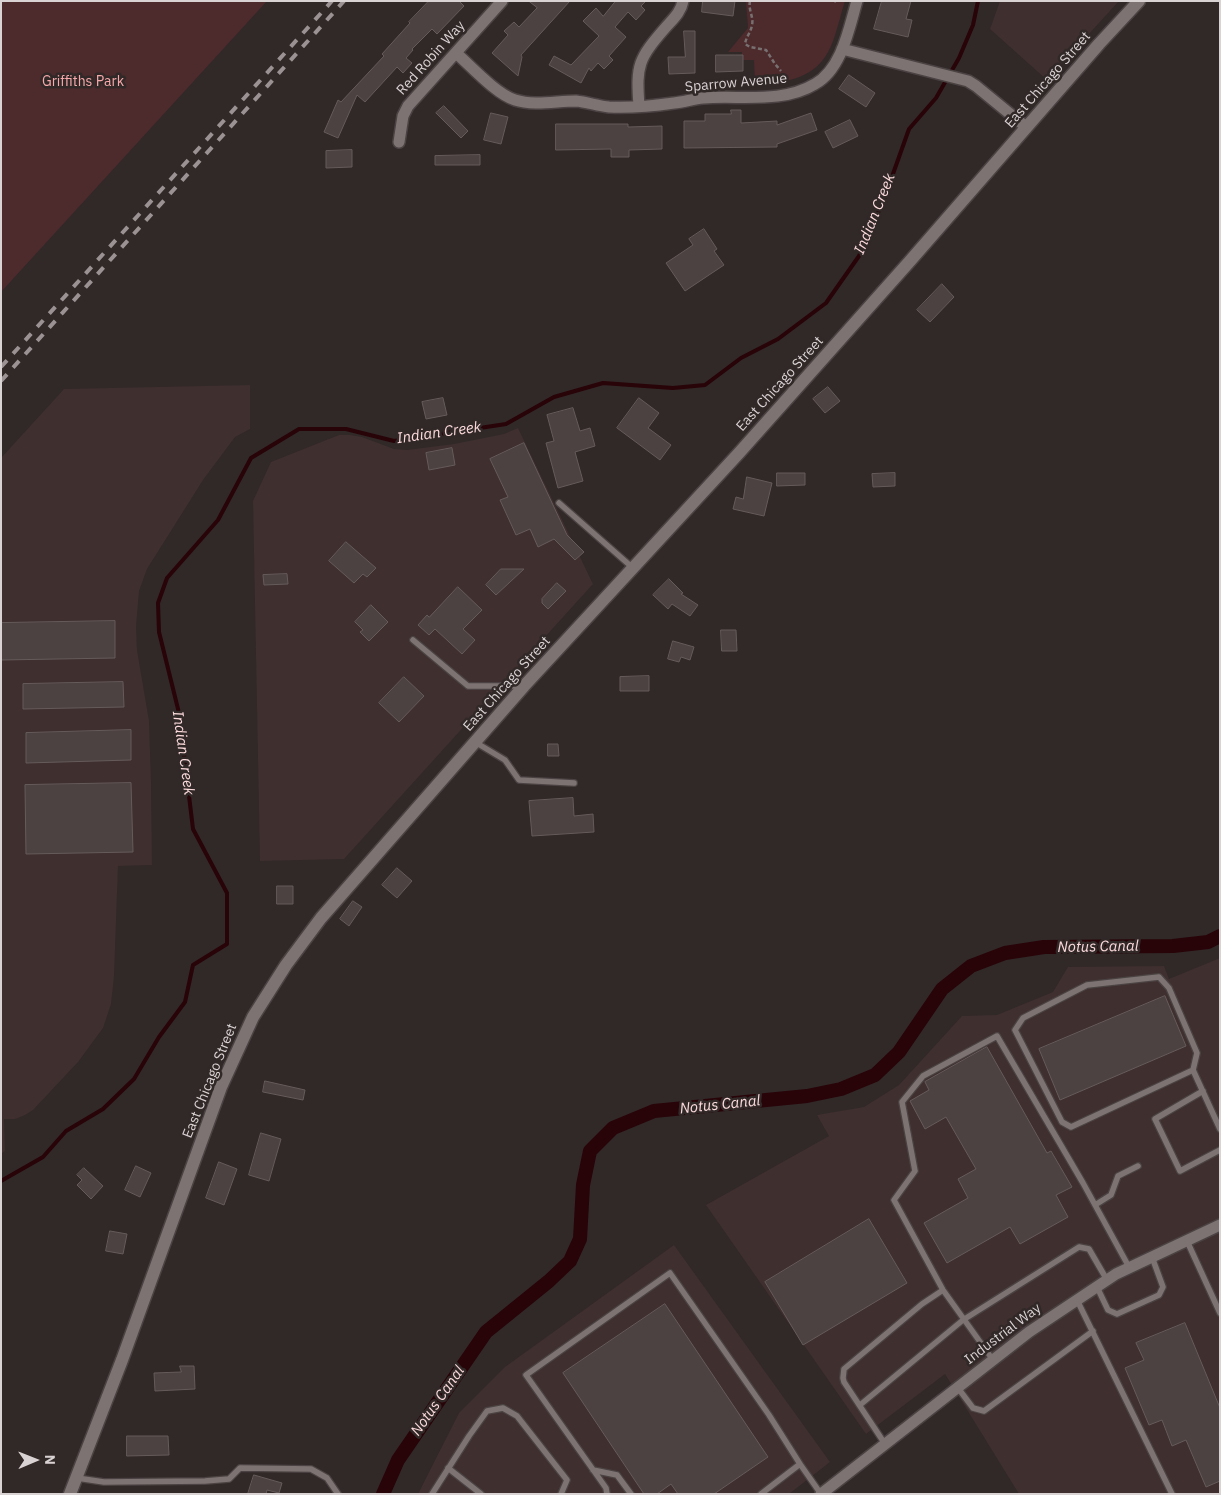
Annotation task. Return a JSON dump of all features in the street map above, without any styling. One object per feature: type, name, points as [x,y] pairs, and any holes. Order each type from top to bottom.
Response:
[{"type":"street","name":"Red Robin Way","points":[[399,142],[403,116],[408,106],[502,1]]},
{"type":"street","points":[[639,106],[638,79],[641,61],[650,45],[677,15],[683,1]]},
{"type":"street","name":"Sparrow Avenue","points":[[456,53],[501,92],[514,100],[529,103],[574,101],[610,107],[675,103],[705,98],[769,97],[798,92],[817,83],[832,68],[842,49],[857,1]]},
{"type":"street","name":"East Chicago Street","points":[[70,1494],[122,1360],[221,1087],[253,1017],[286,965],[320,918],[524,686],[739,453],[1099,44],[1140,1]]},
{"type":"street","points":[[842,49],[968,81],[1026,127]]},
{"type":"street","name":"Industrial Way","points":[[821,1494],[1029,1332],[1129,1267],[1220,1226]]},
{"type":"lane","points":[[560,503],[633,568]]},
{"type":"lane","points":[[414,640],[468,686],[524,686]]},
{"type":"lane","points":[[475,742],[505,760],[519,780],[574,783]]},
{"type":"lane","points":[[1193,1070],[1071,1127],[1062,1122],[1015,1030],[1023,1018],[1087,985],[1159,977],[1168,988],[1198,1053],[1193,1070],[1220,1128]]},
{"type":"lane","points":[[993,1360],[943,1290],[894,1200],[915,1171],[902,1102],[922,1076],[997,1036],[1129,1267]]},
{"type":"lane","points":[[1203,1092],[1155,1119],[1180,1171],[1220,1150]]},
{"type":"lane","points":[[1095,1205],[1111,1195],[1118,1176],[1138,1166]]},
{"type":"lane","points":[[1187,1241],[1220,1313]]},
{"type":"lane","points":[[860,1405],[963,1320],[1079,1247],[1089,1249],[1102,1283],[1108,1310],[1117,1314],[1160,1294],[1163,1287],[1152,1257]]},
{"type":"lane","points":[[607,1494],[606,1488],[526,1375],[670,1274],[769,1415],[821,1494]]},
{"type":"lane","points":[[885,1444],[844,1382],[844,1369],[922,1304],[943,1290]]},
{"type":"lane","points":[[1077,1300],[1172,1494]]},
{"type":"lane","points":[[958,1388],[973,1408],[984,1411],[1093,1331]]},
{"type":"lane","points":[[432,1494],[487,1411],[504,1408],[517,1416],[567,1480],[561,1494]]},
{"type":"lane","points":[[761,1494],[800,1464]]},
{"type":"lane","points":[[77,1478],[104,1482],[205,1481],[229,1479],[240,1468],[311,1469],[327,1478],[338,1494]]},
{"type":"lane","points":[[448,1468],[481,1494]]},
{"type":"lane","points":[[593,1470],[617,1475],[630,1494]]},
{"type":"path","points":[[750,1],[749,9],[752,26],[745,44],[750,47],[766,50],[781,71]]},
{"type":"shaded area","points":[[1000,1],[1119,1],[1047,80],[990,29]]},
{"type":"shaded area","points":[[250,385],[250,429],[235,437],[203,480],[147,569],[139,591],[136,627],[137,650],[149,721],[152,865],[118,866],[114,976],[111,1004],[103,1028],[78,1062],[33,1110],[15,1119],[4,1119],[5,1151],[1,1154],[1,458],[64,389]]},
{"type":"shaded area","points":[[518,428],[593,584],[344,859],[260,861],[253,501],[271,462],[339,435],[362,437],[394,449],[407,450],[454,444],[504,434]]},
{"type":"shaded area","points":[[1220,958],[1220,1494],[1019,1494],[945,1374],[866,1434],[706,1205],[829,1136],[817,1115],[864,1107],[899,1085],[962,1016],[997,1015],[1053,992],[1068,967],[1164,966],[1169,979]]},
{"type":"shaded area","points":[[674,1245],[830,1462],[789,1494],[418,1494],[459,1413],[505,1367]]},
{"type":"green space","name":"Griffiths Park","points":[[1,1],[267,1],[1,292]]},
{"type":"green space","points":[[746,1],[845,1],[831,46],[818,66],[799,77],[789,80],[755,84],[754,60],[742,60],[742,52],[728,52],[748,28]]},
{"type":"building","points":[[429,1],[459,1],[464,6],[437,34],[432,29],[412,49],[406,58],[412,63],[403,73],[397,67],[365,102],[357,95],[338,138],[324,132],[338,100],[341,102],[384,56],[382,54]]},
{"type":"building","points":[[529,1],[570,1],[521,55],[518,76],[492,53],[508,35],[504,31],[514,22],[519,27],[537,8]]},
{"type":"building","points":[[616,1],[646,1],[641,6],[645,10],[636,20],[628,12],[615,27],[626,37],[609,56],[613,60],[604,69],[598,63],[591,71],[589,68],[581,83],[549,65],[554,56],[571,65],[599,36],[583,21],[596,8],[603,16]]},
{"type":"building","points":[[703,1],[735,1],[733,16],[702,12]]},
{"type":"building","points":[[882,1],[911,1],[906,19],[912,20],[908,37],[874,29]]},
{"type":"building","points":[[684,31],[695,31],[695,73],[669,74],[668,57],[685,57]]},
{"type":"building","points":[[716,55],[743,55],[743,71],[716,72]]},
{"type":"building","points":[[849,75],[875,93],[866,107],[839,89]]},
{"type":"building","points":[[444,106],[468,131],[461,138],[436,113]]},
{"type":"building","points":[[731,110],[741,110],[741,123],[777,121],[777,125],[811,113],[817,130],[777,144],[777,147],[684,148],[684,121],[705,121],[705,114],[731,114]]},
{"type":"building","points":[[491,113],[508,117],[501,144],[484,140]]},
{"type":"building","points":[[850,120],[858,136],[833,148],[825,132]]},
{"type":"building","points":[[556,124],[628,124],[628,127],[662,126],[662,149],[629,150],[629,157],[611,157],[611,149],[556,150]]},
{"type":"building","points":[[352,150],[352,167],[326,168],[326,151]]},
{"type":"building","points":[[480,155],[480,165],[435,165],[435,156]]},
{"type":"building","points":[[704,229],[717,249],[714,251],[724,265],[685,291],[666,263],[693,245],[689,239]]},
{"type":"building","points":[[942,284],[954,297],[930,322],[917,310]]},
{"type":"building","points":[[828,387],[840,401],[825,413],[813,399]]},
{"type":"building","points":[[443,398],[447,415],[426,419],[422,402]]},
{"type":"building","points":[[639,398],[659,413],[648,428],[671,445],[660,460],[617,428]]},
{"type":"building","points":[[573,408],[580,431],[590,428],[595,446],[575,452],[583,481],[558,488],[546,443],[554,441],[547,415]]},
{"type":"building","points":[[524,443],[567,535],[584,552],[575,560],[554,539],[538,547],[530,529],[516,535],[500,500],[508,497],[490,459]]},
{"type":"building","points":[[452,448],[455,465],[429,470],[426,453]]},
{"type":"building","points":[[777,473],[805,473],[805,485],[777,486]]},
{"type":"building","points":[[895,473],[895,486],[873,487],[872,474]]},
{"type":"building","points":[[747,477],[772,483],[764,516],[733,509],[736,497],[743,499]]},
{"type":"building","points":[[346,542],[376,568],[367,577],[363,574],[354,583],[329,561]]},
{"type":"building","points":[[501,569],[524,569],[496,595],[486,585]]},
{"type":"building","points":[[287,574],[288,584],[264,585],[263,575]]},
{"type":"building","points":[[669,579],[683,593],[681,594],[698,605],[690,616],[672,604],[668,609],[653,595]]},
{"type":"building","points":[[557,583],[566,591],[548,609],[542,603],[542,599]]},
{"type":"building","points":[[458,587],[482,610],[463,629],[475,640],[462,654],[435,629],[429,635],[418,625],[427,615],[429,617]]},
{"type":"building","points":[[371,605],[388,622],[369,641],[360,632],[363,630],[355,622]]},
{"type":"building","points":[[115,621],[115,658],[1,660],[1,623]]},
{"type":"building","points":[[721,630],[736,630],[737,651],[722,651]]},
{"type":"building","points":[[673,641],[694,647],[690,660],[681,657],[679,662],[668,659]]},
{"type":"building","points":[[649,676],[649,691],[620,691],[620,677]]},
{"type":"building","points":[[404,677],[424,696],[399,722],[379,703]]},
{"type":"building","points":[[123,682],[124,707],[23,709],[23,684]]},
{"type":"building","points":[[131,730],[131,760],[26,763],[26,733]]},
{"type":"building","points":[[548,744],[558,744],[559,756],[548,756]]},
{"type":"building","points":[[131,783],[133,852],[26,854],[25,785]]},
{"type":"building","points":[[573,798],[574,816],[593,814],[594,832],[532,836],[529,801]]},
{"type":"building","points":[[397,868],[412,881],[397,898],[382,885]]},
{"type":"building","points":[[277,886],[293,886],[293,904],[277,904]]},
{"type":"building","points":[[353,901],[362,907],[349,926],[340,919]]},
{"type":"building","points":[[1165,996],[1186,1046],[1060,1100],[1039,1049]]},
{"type":"building","points":[[987,1047],[1047,1153],[1051,1151],[1072,1187],[1056,1195],[1068,1217],[1020,1244],[1010,1227],[947,1263],[924,1223],[968,1198],[958,1179],[976,1169],[946,1117],[925,1129],[910,1101],[929,1090],[925,1082]]},
{"type":"building","points":[[265,1081],[305,1090],[303,1100],[263,1092]]},
{"type":"building","points":[[261,1133],[281,1139],[269,1181],[249,1175]]},
{"type":"building","points":[[219,1162],[237,1169],[224,1205],[206,1198]]},
{"type":"building","points":[[136,1166],[151,1173],[140,1197],[125,1190]]},
{"type":"building","points":[[84,1168],[103,1186],[91,1199],[77,1185],[82,1180],[77,1175]]},
{"type":"building","points":[[869,1219],[907,1283],[803,1345],[765,1282]]},
{"type":"building","points":[[110,1231],[127,1234],[123,1254],[106,1251]]},
{"type":"building","points":[[665,1304],[768,1457],[714,1494],[678,1494],[671,1484],[657,1494],[644,1494],[563,1373]]},
{"type":"building","points":[[1185,1323],[1220,1408],[1220,1481],[1206,1487],[1186,1440],[1172,1446],[1162,1420],[1149,1425],[1125,1368],[1144,1360],[1136,1343]]},
{"type":"building","points":[[180,1366],[194,1366],[195,1389],[155,1391],[154,1373],[181,1372]]},
{"type":"building","points":[[127,1436],[168,1436],[169,1455],[127,1456]]},
{"type":"building","points":[[254,1475],[282,1483],[279,1493],[267,1490],[266,1494],[248,1494]]},
{"type":"waterway","name":"Indian Creek","points":[[1,1181],[43,1157],[66,1131],[103,1109],[134,1079],[159,1037],[185,1002],[193,965],[227,944],[227,893],[193,829],[179,713],[159,632],[158,603],[167,578],[218,520],[251,458],[299,429],[346,429],[394,441],[506,424],[554,397],[603,383],[673,388],[705,385],[741,358],[778,339],[826,303],[859,256],[884,199],[909,129],[936,98],[959,58],[973,25],[978,1]]},
{"type":"waterway","name":"Notus Canal","points":[[383,1494],[398,1460],[486,1332],[549,1281],[570,1261],[580,1239],[583,1185],[590,1151],[613,1128],[654,1111],[807,1096],[841,1089],[875,1075],[899,1052],[942,989],[971,966],[1005,953],[1044,947],[1173,946],[1208,942],[1220,936]]},
{"type":"railway","points":[[1,367],[332,1]]},
{"type":"railway","points":[[1,381],[344,1]]}]
